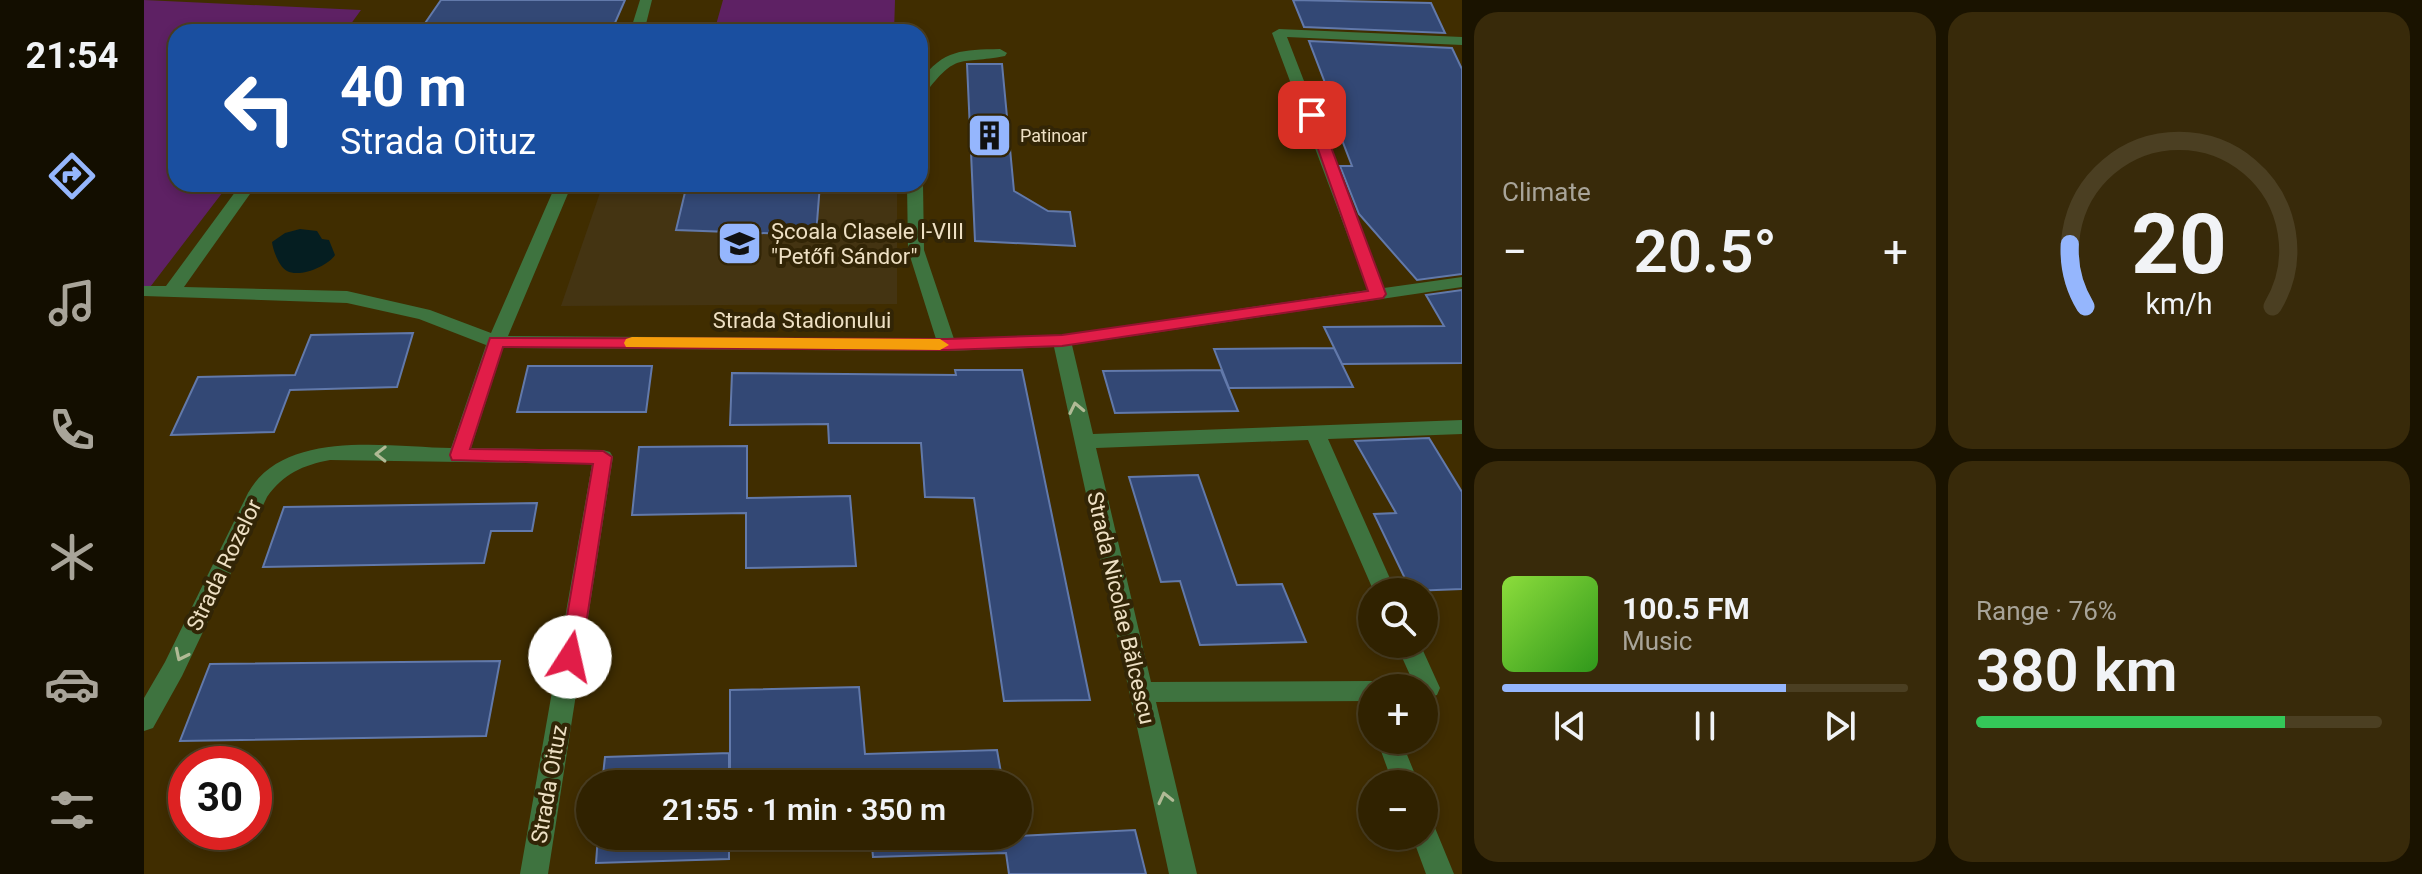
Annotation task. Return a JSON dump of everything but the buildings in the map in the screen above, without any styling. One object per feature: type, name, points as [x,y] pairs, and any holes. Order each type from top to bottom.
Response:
[{"type":"street","points":[[639,24],[646,0]]},
{"type":"street","points":[[1378,294],[1279,33],[1462,41]]},
{"type":"street","points":[[928,80],[941,62],[949,57],[1000,53]]},
{"type":"street","points":[[170,293],[243,192]]},
{"type":"street","points":[[459,455],[496,342],[561,192]]},
{"type":"street","points":[[915,192],[916,250],[947,345]]},
{"type":"street","name":"Strada Stadionului","points":[[144,291],[347,297],[424,314],[496,342],[947,345],[1062,341],[1462,282]]},
{"type":"street","name":"Strada Nicolae Bălcescu","points":[[1062,341],[1183,874]]},
{"type":"street","points":[[1083,441],[1462,427]]},
{"type":"street","points":[[1315,433],[1379,578]]},
{"type":"street","name":"Strada Rozelor","points":[[144,720],[174,669],[268,478],[293,461],[330,453],[459,455]]},
{"type":"street","name":"Strada Oituz","points":[[459,455],[603,457],[534,874]]},
{"type":"street","points":[[1141,692],[1358,693]]},
{"type":"street","points":[[1431,850],[1440,874]]},
{"type":"shaded area","points":[[144,0],[361,10],[351,24],[168,24],[168,192],[223,192],[144,295]]},
{"type":"shaded area","points":[[723,0],[895,0],[894,24],[716,24]]},
{"type":"shaded area","name":"Școala Clasele I-VIII \"Petőfi Sándor\"","points":[[600,192],[897,192],[897,304],[561,306]]},
{"type":"water","points":[[300,229],[317,231],[322,239],[329,240],[335,255],[313,270],[293,273],[281,266],[272,242],[285,233]]},
{"type":"slow traffic","points":[[632,343],[940,345]]},
{"type":"place","name":"Patinoar","points":[[989,135]]},
{"type":"place","name":"Școala Clasele I-VIII \"Petőfi Sándor\"","points":[[740,244]]},
{"type":"route","points":[[570,657],[603,457],[459,455],[496,342],[947,345],[1062,341],[1378,294],[1312,115]]}]
